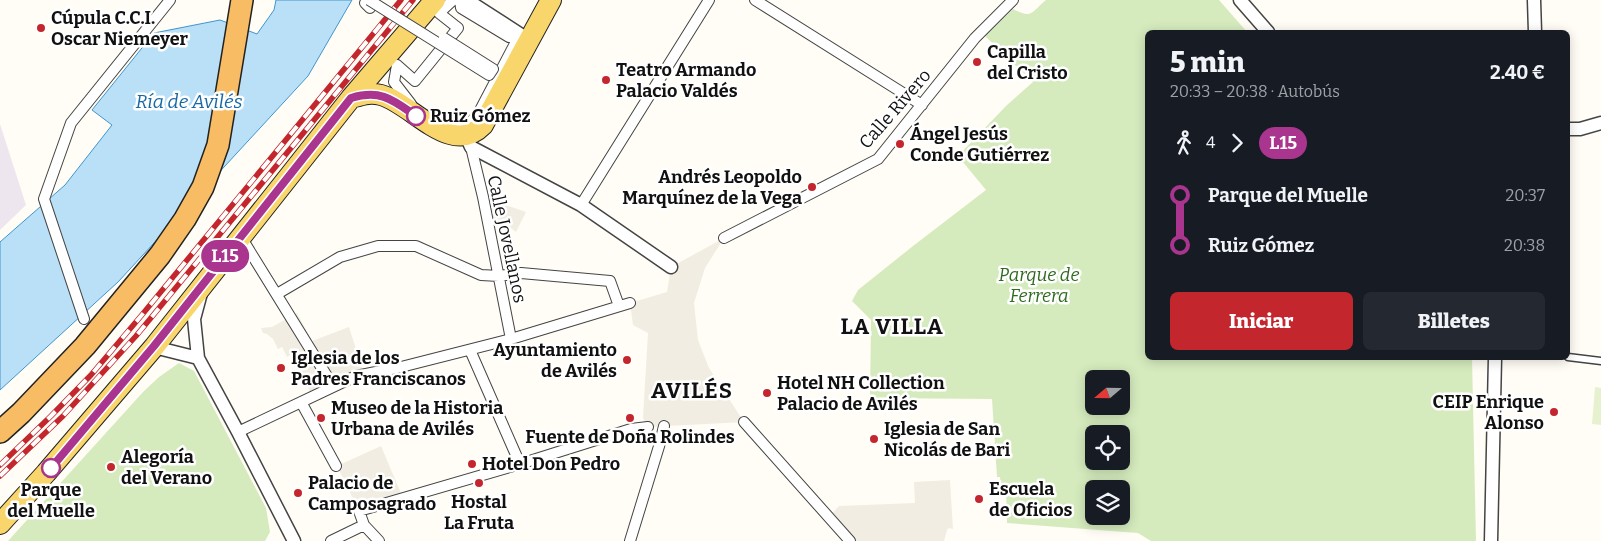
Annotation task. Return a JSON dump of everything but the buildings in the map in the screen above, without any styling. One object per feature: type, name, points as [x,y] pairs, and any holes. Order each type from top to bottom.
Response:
[{"type":"highway","points":[[0,432],[21,413],[85,346],[160,255],[186,219],[203,188],[218,145],[242,4]]},
{"type":"main road","points":[[0,524],[154,346],[351,98],[435,0]]},
{"type":"main road","points":[[351,98],[364,94],[383,96],[396,102],[416,116],[468,142],[483,125],[525,37],[551,0]]},
{"type":"main road","points":[[396,102],[391,92],[388,66],[402,40]]},
{"type":"street","points":[[84,319],[44,199],[71,123],[170,0]]},
{"type":"street","points":[[453,0],[439,13],[458,28],[415,81],[397,65],[394,82],[409,102],[449,125],[465,126],[476,116],[525,37]]},
{"type":"street","points":[[460,0],[461,8],[509,37],[525,37]]},
{"type":"street","points":[[467,0],[525,37]]},
{"type":"street","points":[[580,205],[710,0]]},
{"type":"street","points":[[755,0],[922,105]]},
{"type":"street","name":"Calle Rivero","points":[[724,238],[878,159],[975,38],[1013,0]]},
{"type":"street","points":[[1240,0],[1266,30]]},
{"type":"street","points":[[1534,0],[1535,30]]},
{"type":"street","points":[[368,4],[489,75],[494,69],[443,40]]},
{"type":"street","points":[[1572,127],[1601,123]]},
{"type":"street","points":[[468,142],[580,205],[671,267]]},
{"type":"street","name":"Calle Jovellanos","points":[[468,142],[499,276],[511,339]]},
{"type":"street","points":[[241,237],[333,386]]},
{"type":"street","points":[[277,294],[340,257],[378,246],[416,246],[481,275],[521,274],[610,281],[619,306]]},
{"type":"street","points":[[204,282],[194,319],[198,358],[294,541]]},
{"type":"street","points":[[238,432],[356,376],[401,368],[470,350],[630,304]]},
{"type":"street","points":[[154,346],[198,358]]},
{"type":"street","points":[[470,350],[520,464]]},
{"type":"street","points":[[1491,541],[1494,360]]},
{"type":"street","points":[[301,402],[336,466]]},
{"type":"street","points":[[744,422],[850,541]]},
{"type":"street","points":[[633,541],[664,426]]},
{"type":"street","points":[[379,541],[364,525],[359,511],[631,429],[648,427]]},
{"type":"street","points":[[331,541],[364,525]]},
{"type":"lane","points":[[1570,357],[1601,360]]},
{"type":"shaded area","points":[[0,124],[26,205],[0,230]]},
{"type":"shaded area","points":[[483,197],[526,212],[516,232],[507,225],[489,227]]},
{"type":"shaded area","points":[[724,238],[705,268],[694,303],[698,340],[709,368],[744,422],[648,427],[643,418],[648,333],[633,325],[630,303],[667,292],[671,267]]},
{"type":"shaded area","points":[[297,313],[312,341],[349,327],[364,374],[312,396],[292,354],[287,357],[282,347],[278,349],[273,339],[263,333],[261,328],[272,327]]},
{"type":"shaded area","points":[[381,446],[403,498],[359,511],[337,466]]},
{"type":"shaded area","points":[[950,480],[953,529],[949,528],[947,530],[944,541],[849,541],[829,517],[839,506],[915,503],[914,482]]},
{"type":"green space","name":"Parque de Ferrera","points":[[1046,0],[1219,0],[1245,30],[1145,30],[1145,360],[1472,360],[1476,541],[1151,541],[1138,533],[1007,523],[1006,489],[1001,489],[1000,477],[997,477],[992,399],[870,398],[871,320],[852,301],[858,290],[986,190],[958,156],[1006,106],[1033,82],[985,36],[1013,9],[1025,14],[1032,13]]},
{"type":"green space","name":"Parque del Muelle","points":[[179,363],[194,371],[266,508],[270,532],[265,541],[8,541],[143,392],[159,377]]},
{"type":"green space","points":[[1595,387],[1601,388],[1601,425],[1592,424]]},
{"type":"water","name":"Ría de Avilés","points":[[276,0],[352,0],[308,76],[118,282],[0,390],[0,242],[65,185],[112,125],[92,110],[154,33],[220,20],[257,34],[274,10]]},
{"type":"railway","points":[[0,465],[91,375],[401,0]]},
{"type":"railway","points":[[0,476],[63,416],[136,336],[413,0]]},
{"type":"bus line","name":"L15","points":[[51,468],[154,346],[351,98],[364,94],[383,96],[396,102],[416,116]]},
{"type":"place","name":"Cúpula C.C.I. Oscar Niemeyer","points":[[41,28]]},
{"type":"place","name":"Capilla del Cristo","points":[[977,62]]},
{"type":"place","name":"Teatro Armando Palacio Valdés","points":[[606,80]]},
{"type":"place","name":"Ruiz Gómez","points":[[416,116]]},
{"type":"place","name":"Ángel Jesús Conde Gutiérrez","points":[[900,144]]},
{"type":"place","name":"Andrés Leopoldo Marquínez de la Vega","points":[[812,187]]},
{"type":"place","name":"Ayuntamiento de Avilés","points":[[627,360]]},
{"type":"place","name":"Iglesia de los Padres Franciscanos","points":[[281,368]]},
{"type":"place","name":"Hotel NH Collection Palacio de Avilés","points":[[767,393]]},
{"type":"place","name":"CEIP Enrique Alonso","points":[[1554,412]]},
{"type":"place","name":"Museo de la Historia Urbana de Avilés","points":[[321,418]]},
{"type":"place","name":"Fuente de Doña Rolindes","points":[[630,418]]},
{"type":"place","name":"Iglesia de San Nicolás de Bari","points":[[874,439]]},
{"type":"place","name":"Hotel Don Pedro","points":[[472,464]]},
{"type":"place","name":"Alegoría del Verano","points":[[111,467]]},
{"type":"place","name":"Parque del Muelle","points":[[51,468]]},
{"type":"place","name":"Hostal La Fruta","points":[[479,483]]},
{"type":"place","name":"Palacio de Camposagrado","points":[[298,493]]},
{"type":"place","name":"Escuela de Oficios","points":[[979,499]]},
{"type":"district","name":"LA VILLA","points":[[892,326]]},
{"type":"district","name":"AVILÉS","points":[[692,390]]}]
